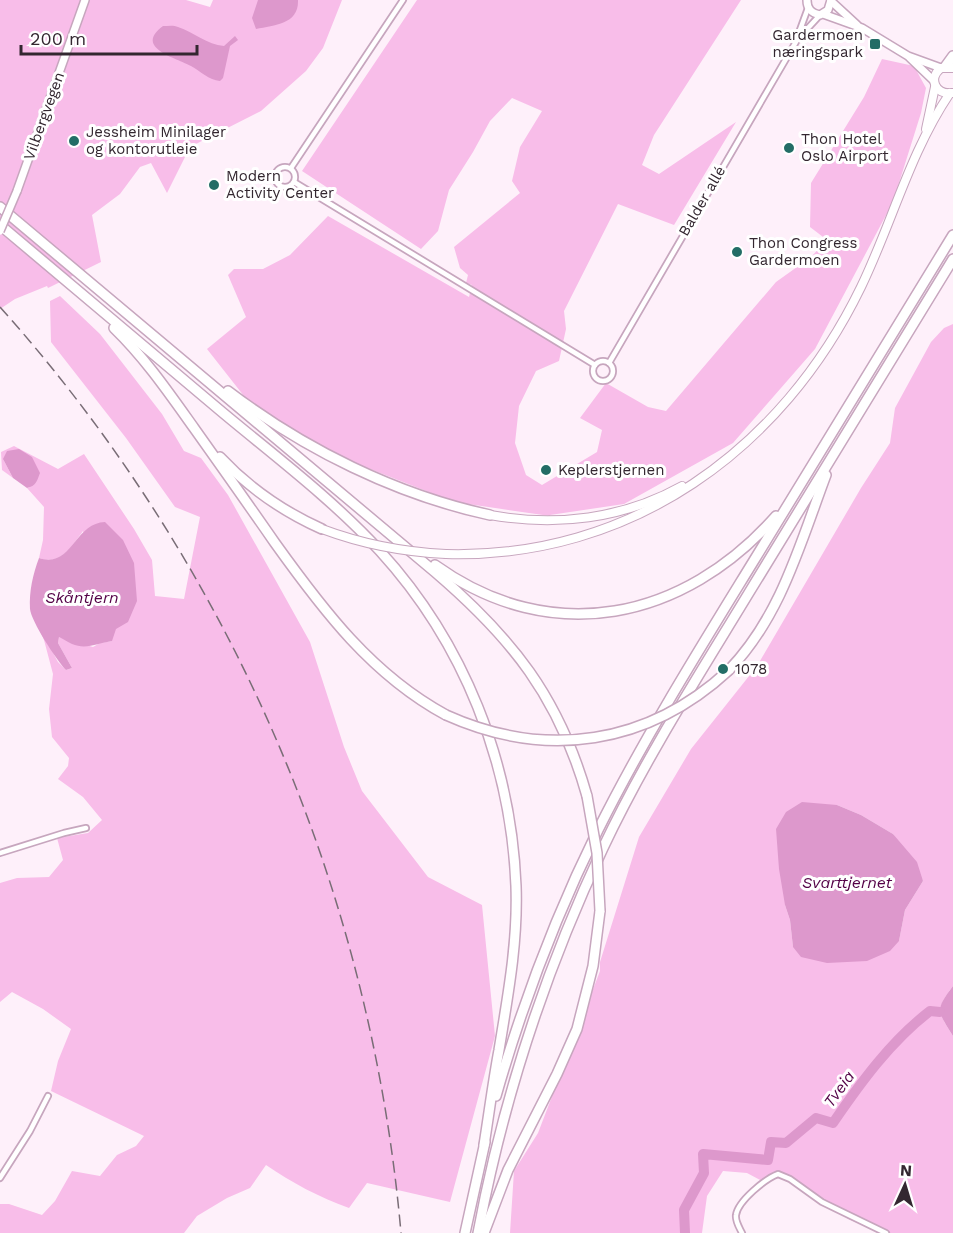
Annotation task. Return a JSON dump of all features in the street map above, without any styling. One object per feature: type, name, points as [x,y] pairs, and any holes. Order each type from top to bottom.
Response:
[{"type":"highway","points":[[923,139],[935,73],[946,67],[953,56]]},
{"type":"highway","points":[[934,84],[942,93],[952,93]]},
{"type":"highway","points":[[205,444],[244,480],[295,516],[322,529],[371,545],[412,552],[491,553],[532,548],[597,532],[639,516],[705,477],[734,453],[760,429],[813,368],[836,333],[868,271],[923,139],[952,93]]},
{"type":"highway","points":[[0,207],[486,618],[525,664],[561,726],[575,758],[587,796],[597,853],[600,911],[593,966],[577,1029],[557,1074],[508,1170],[484,1233]]},
{"type":"highway","points":[[0,225],[313,488],[368,538],[421,603],[466,677],[485,723],[501,775],[511,831],[516,883],[512,973],[484,1145]]},
{"type":"highway","points":[[465,1233],[502,1076],[531,988],[583,862],[610,806],[658,719],[953,235]]},
{"type":"highway","points":[[478,1233],[495,1151],[523,1051],[553,964],[594,868],[670,724],[953,259]]},
{"type":"highway","points":[[92,302],[95,310],[128,342],[158,378],[311,592],[347,636],[398,684],[446,715],[485,730],[520,738],[559,741],[590,739],[622,732],[662,717],[700,694],[729,670],[757,637],[774,609],[837,448]]},
{"type":"highway","points":[[167,347],[179,351],[260,414],[333,457],[428,498],[490,515],[526,520],[558,521],[616,513],[647,503],[678,489],[734,453]]},
{"type":"highway","points":[[395,539],[413,548],[447,573],[500,599],[520,606],[558,613],[611,612],[667,597],[711,575],[748,545],[793,497]]},
{"type":"main road","name":"Vilbergvegen","points":[[0,231],[17,191],[85,0]]},
{"type":"main road","points":[[821,14],[828,10],[831,1],[862,28],[908,56],[946,67]]},
{"type":"main road","points":[[806,3],[811,12],[862,28]]},
{"type":"main road","points":[[908,56],[934,84]]},
{"type":"street","points":[[291,168],[403,0]]},
{"type":"street","name":"Balder allé","points":[[797,40],[806,3]]},
{"type":"street","name":"Balder allé","points":[[609,363],[797,40],[821,14]]},
{"type":"street","points":[[282,167],[291,168],[296,176],[294,182],[289,186],[278,183],[275,177],[277,171],[282,167]]},
{"type":"street","points":[[294,182],[595,365]]},
{"type":"street","points":[[600,361],[609,363],[613,368],[613,375],[606,381],[596,378],[593,372],[595,365],[600,361]]},
{"type":"street","points":[[0,854],[86,828]]},
{"type":"street","points":[[0,1178],[30,1131],[48,1096]]},
{"type":"street","points":[[742,1233],[736,1222],[736,1215],[742,1202],[763,1183],[774,1176],[782,1175],[822,1202],[882,1232]]},
{"type":"shaded area","points":[[0,0],[186,0],[210,7],[213,0],[342,0],[323,48],[306,71],[261,111],[190,147],[167,193],[151,163],[140,167],[120,194],[92,215],[101,262],[48,288],[47,286],[15,299],[0,309]]},
{"type":"shaded area","points":[[417,0],[741,0],[654,135],[642,165],[659,174],[736,122],[674,225],[618,204],[564,311],[566,329],[559,361],[536,371],[519,406],[515,443],[526,475],[542,485],[597,452],[602,430],[580,418],[606,383],[648,407],[666,411],[776,282],[811,257],[827,240],[810,227],[811,183],[864,97],[882,59],[914,66],[926,88],[921,113],[893,202],[815,349],[733,443],[624,504],[550,516],[454,502],[347,460],[251,405],[207,349],[246,317],[228,275],[234,269],[263,269],[290,255],[328,216],[469,297],[472,285],[466,283],[468,275],[460,268],[454,247],[520,193],[512,181],[520,147],[542,111],[512,98],[490,121],[449,190],[438,231],[421,249],[302,171]]},
{"type":"shaded area","points":[[60,296],[100,334],[162,414],[184,451],[201,458],[228,495],[310,642],[344,747],[362,791],[428,877],[482,905],[495,1036],[450,1202],[367,1183],[349,1208],[306,1189],[266,1165],[250,1188],[227,1198],[197,1216],[184,1233],[0,1233],[0,1204],[9,1204],[42,1215],[55,1201],[72,1171],[100,1176],[117,1155],[136,1146],[144,1136],[51,1091],[58,1061],[71,1029],[43,1009],[12,992],[0,1002],[0,883],[17,878],[49,877],[63,860],[57,838],[88,833],[102,820],[83,797],[58,779],[68,766],[69,758],[52,737],[49,709],[53,674],[38,625],[58,662],[66,670],[72,668],[58,643],[59,637],[93,647],[112,641],[83,531],[60,557],[47,560],[39,558],[43,540],[44,507],[27,488],[30,487],[3,459],[13,478],[2,470],[1,452],[14,446],[58,469],[84,454],[152,560],[155,596],[184,599],[200,517],[175,507],[126,438],[51,342],[50,301]]},
{"type":"shaded area","points":[[953,324],[953,986],[943,1001],[941,1011],[953,1036],[953,1233],[882,1233],[848,1219],[812,1193],[781,1178],[762,1181],[747,1173],[723,1171],[707,1196],[702,1233],[510,1233],[514,1171],[538,1133],[600,971],[600,962],[639,837],[691,749],[757,666],[861,488],[890,443],[895,408],[931,342],[944,328]],"holes":[[[837,805],[861,815],[893,834],[923,881],[905,910],[899,941],[793,947],[790,920],[785,905]]]},
{"type":"water","points":[[258,0],[298,0],[295,14],[290,19],[256,29],[252,18]]},
{"type":"water","points":[[163,26],[176,26],[212,43],[224,46],[235,36],[238,40],[230,46],[223,78],[220,81],[212,79],[160,51],[153,40],[155,34]]},
{"type":"water","points":[[19,449],[32,457],[40,473],[37,481],[27,488],[13,478],[3,459],[7,451]]},
{"type":"water","name":"Skåntjern","points":[[105,522],[123,540],[134,563],[137,601],[128,622],[116,629],[112,641],[92,646],[77,646],[59,637],[58,643],[72,668],[66,670],[45,641],[31,615],[30,596],[33,576],[39,558],[50,560],[59,557],[86,530],[95,524]]},
{"type":"water","name":"Svarttjernet","points":[[802,802],[837,805],[861,815],[893,834],[917,862],[923,881],[905,910],[899,941],[890,951],[867,961],[827,963],[801,957],[793,947],[790,920],[779,869],[776,829],[786,812]]},
{"type":"water","points":[[953,986],[953,1036],[940,1011],[943,1001]]},
{"type":"waterway","name":"Tveia","points":[[685,1233],[684,1210],[704,1173],[703,1154],[768,1160],[771,1142],[786,1143],[816,1118],[833,1123],[866,1077],[902,1035],[930,1011],[940,1012]]},
{"type":"railway","points":[[0,307],[82,407],[155,512],[220,622],[276,738],[322,857],[358,980],[385,1105],[401,1233]]},
{"type":"place","name":"Gardermoen næringspark","points":[[875,44]]},
{"type":"place","name":"Jessheim Minilager og kontorutleie","points":[[74,141]]},
{"type":"place","name":"Thon Hotel Oslo Airport","points":[[789,148]]},
{"type":"place","name":"Modern Activity Center","points":[[214,185]]},
{"type":"place","name":"Thon Congress Gardermoen","points":[[737,252]]},
{"type":"place","name":"Keplerstjernen","points":[[546,470]]},
{"type":"place","name":"1078","points":[[723,669]]}]
